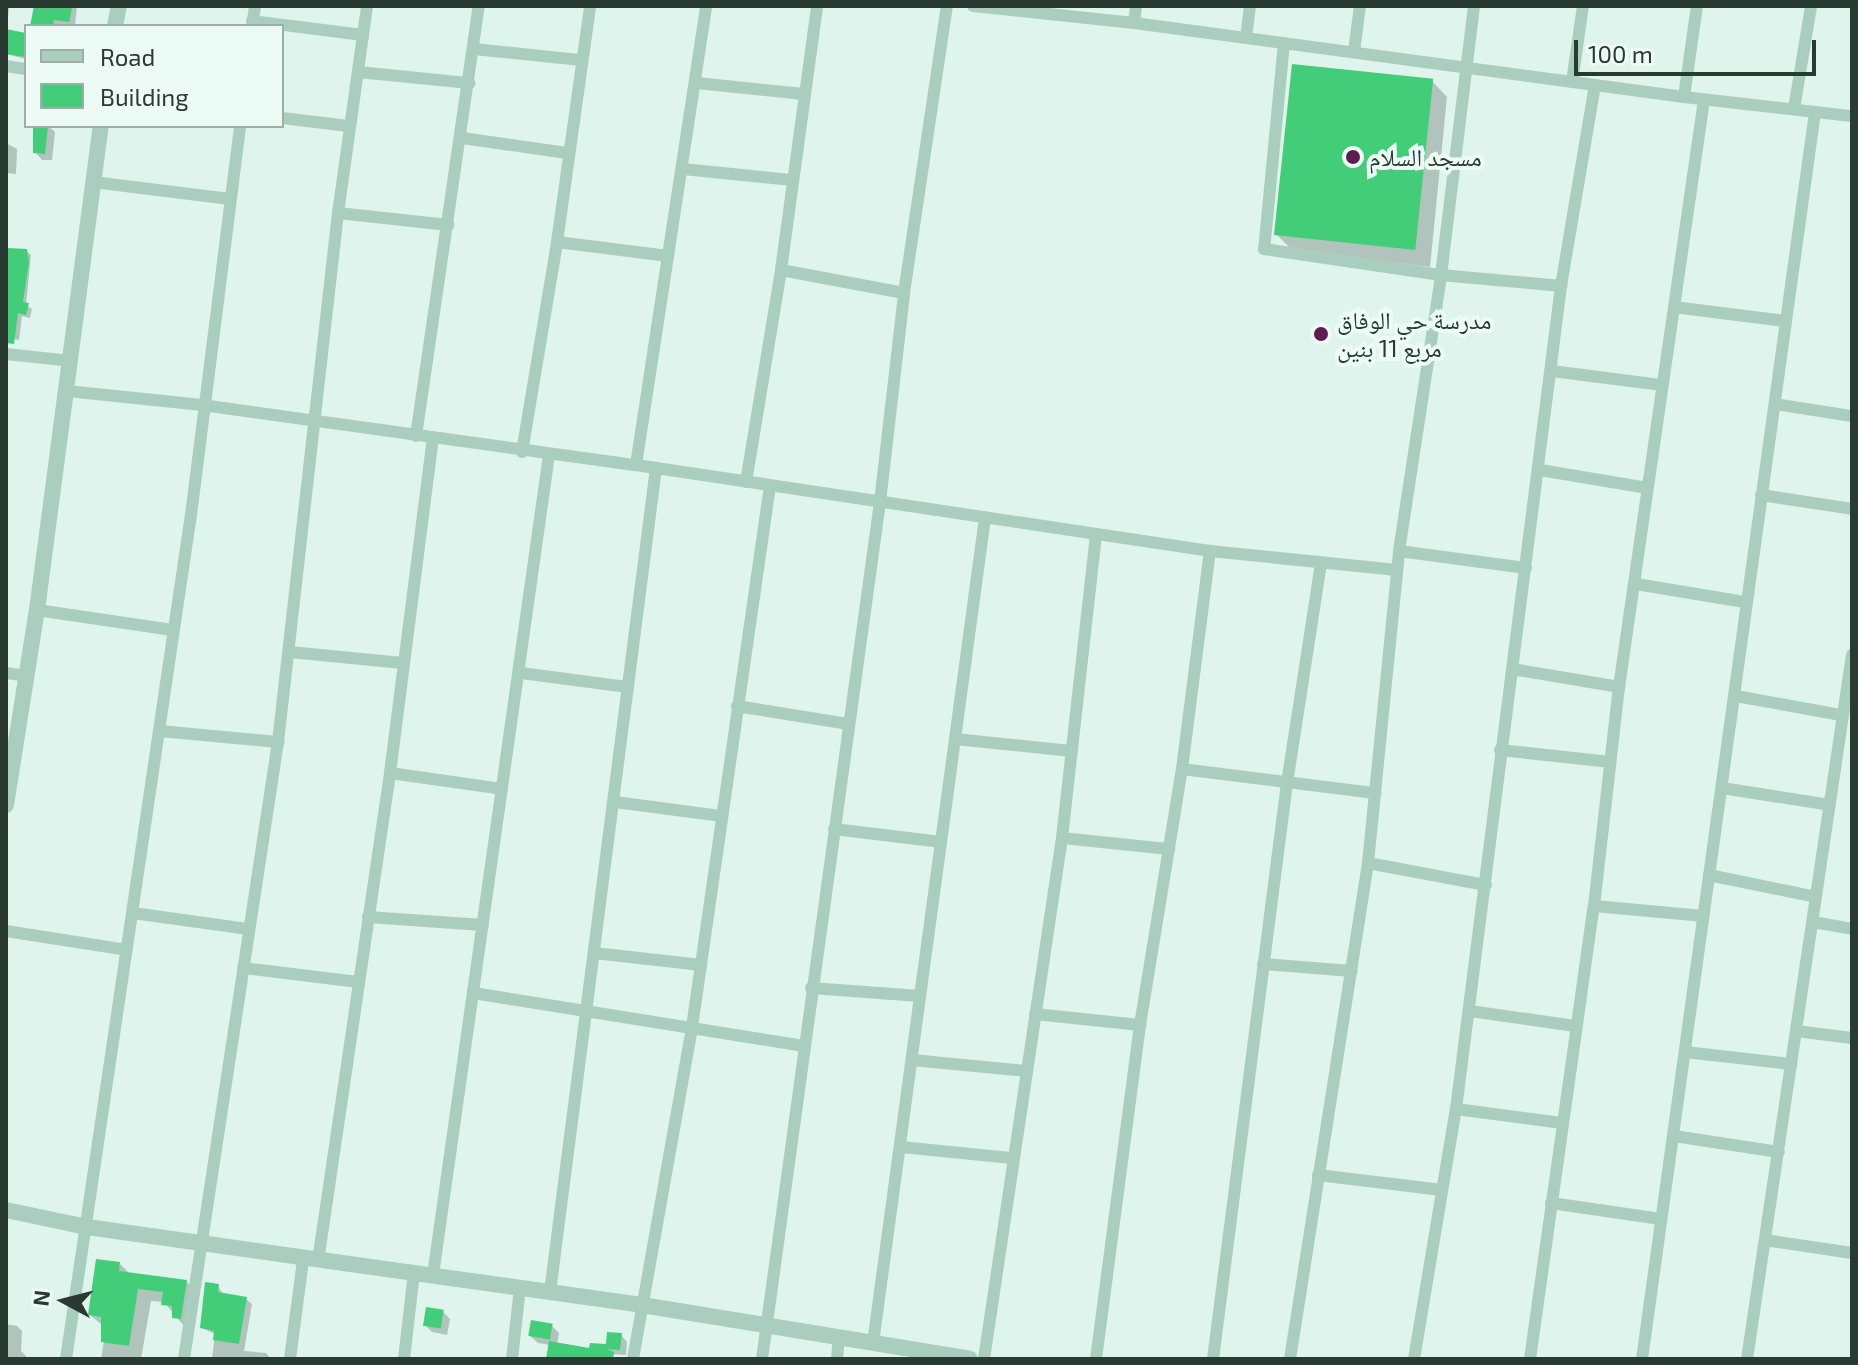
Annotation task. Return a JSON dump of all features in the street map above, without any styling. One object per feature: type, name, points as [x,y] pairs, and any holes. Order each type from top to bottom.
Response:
[{"type":"street","points":[[252,23],[255,6]]},
{"type":"street","points":[[184,1359],[204,1245],[278,742],[338,213],[367,6]]},
{"type":"street","points":[[416,436],[479,6]]},
{"type":"street","points":[[522,452],[557,242],[567,153],[590,6]]},
{"type":"street","points":[[636,465],[697,83],[706,6]]},
{"type":"street","points":[[746,482],[781,270],[817,6]]},
{"type":"street","points":[[762,1359],[880,502],[904,293],[947,6]]},
{"type":"street","points":[[973,6],[1134,23],[1704,100],[1852,116]]},
{"type":"street","points":[[1134,23],[1136,6]]},
{"type":"street","points":[[1246,38],[1250,6]]},
{"type":"street","points":[[1354,52],[1360,6]]},
{"type":"street","points":[[1290,1359],[1368,863],[1399,551],[1441,275],[1474,6]]},
{"type":"street","points":[[1572,82],[1583,6]]},
{"type":"street","points":[[1684,97],[1697,6]]},
{"type":"street","points":[[1794,109],[1811,6]]},
{"type":"street","points":[[284,26],[363,35]]},
{"type":"street","points":[[1284,43],[1264,249],[1441,275],[1561,286]]},
{"type":"street","points":[[474,49],[581,60]]},
{"type":"street","points":[[358,72],[469,83]]},
{"type":"street","points":[[697,83],[803,94]]},
{"type":"street","points":[[1414,1359],[1470,1011],[1500,750],[1540,470],[1561,286],[1595,85]]},
{"type":"street","points":[[1530,1359],[1594,906],[1619,687],[1704,100]]},
{"type":"street","points":[[1642,1359],[1815,112]]},
{"type":"street","points":[[284,118],[349,126]]},
{"type":"street","points":[[6,805],[37,610],[101,128]]},
{"type":"street","points":[[66,1359],[191,515],[202,405],[240,128]]},
{"type":"street","points":[[462,138],[567,153]]},
{"type":"street","points":[[683,169],[792,180]]},
{"type":"street","points":[[93,182],[230,199]]},
{"type":"street","points":[[338,213],[448,225]]},
{"type":"street","points":[[557,242],[668,256]]},
{"type":"street","points":[[781,270],[904,293]]},
{"type":"street","points":[[1674,307],[1785,321]]},
{"type":"street","points":[[6,354],[71,361]]},
{"type":"street","points":[[1552,371],[1662,385]]},
{"type":"street","points":[[67,391],[202,405],[522,452],[636,465],[1210,551],[1397,570]]},
{"type":"street","points":[[1775,404],[1852,416]]},
{"type":"street","points":[[290,1359],[358,982],[390,773],[433,438]]},
{"type":"street","points":[[433,1275],[521,673],[549,455]]},
{"type":"street","points":[[550,1292],[656,468]]},
{"type":"street","points":[[1540,470],[1648,488]]},
{"type":"street","points":[[633,1359],[692,1027],[770,486]]},
{"type":"street","points":[[1761,495],[1852,509]]},
{"type":"street","points":[[873,1343],[985,518]]},
{"type":"street","points":[[984,1359],[1062,838],[1096,535]]},
{"type":"street","points":[[1096,1359],[1140,1025],[1182,769],[1210,551]]},
{"type":"street","points":[[1399,551],[1526,568]]},
{"type":"street","points":[[1213,1359],[1287,783],[1321,564]]},
{"type":"street","points":[[1636,584],[1745,602]]},
{"type":"street","points":[[37,610],[173,630]]},
{"type":"street","points":[[290,652],[402,663]]},
{"type":"street","points":[[1747,1359],[1852,655]]},
{"type":"street","points":[[1512,669],[1619,687]]},
{"type":"street","points":[[6,673],[27,676]]},
{"type":"street","points":[[521,673],[628,687]]},
{"type":"street","points":[[1736,696],[1841,715]]},
{"type":"street","points":[[737,706],[848,724]]},
{"type":"street","points":[[160,731],[278,742]]},
{"type":"street","points":[[955,739],[1071,751]]},
{"type":"street","points":[[1500,750],[1610,762]]},
{"type":"street","points":[[1182,769],[1376,793]]},
{"type":"street","points":[[390,773],[502,789]]},
{"type":"street","points":[[1722,788],[1830,805]]},
{"type":"street","points":[[615,802],[722,816]]},
{"type":"street","points":[[834,829],[941,842]]},
{"type":"street","points":[[1062,838],[1169,849]]},
{"type":"street","points":[[1368,863],[1486,885]]},
{"type":"street","points":[[1709,875],[1816,897]]},
{"type":"street","points":[[1594,906],[1704,916]]},
{"type":"street","points":[[133,913],[249,929]]},
{"type":"street","points":[[368,917],[483,925]]},
{"type":"street","points":[[1813,922],[1852,929]]},
{"type":"street","points":[[6,931],[127,950]]},
{"type":"street","points":[[594,953],[701,965]]},
{"type":"street","points":[[1263,964],[1352,971]]},
{"type":"street","points":[[243,968],[358,982]]},
{"type":"street","points":[[811,988],[920,996]]},
{"type":"street","points":[[473,993],[804,1046]]},
{"type":"street","points":[[1470,1011],[1575,1026]]},
{"type":"street","points":[[1035,1014],[1140,1025]]},
{"type":"street","points":[[1796,1031],[1852,1038]]},
{"type":"street","points":[[1685,1052],[1791,1064]]},
{"type":"street","points":[[912,1060],[1026,1071]]},
{"type":"street","points":[[1456,1109],[1562,1123]]},
{"type":"street","points":[[1674,1136],[1779,1152]]},
{"type":"street","points":[[901,1147],[1012,1158]]},
{"type":"street","points":[[1318,1175],[1442,1190]]},
{"type":"street","points":[[1551,1203],[1661,1219]]},
{"type":"street","points":[[6,1210],[87,1227],[642,1305],[970,1359]]},
{"type":"street","points":[[1765,1240],[1852,1253]]},
{"type":"street","points":[[404,1359],[414,1272]]},
{"type":"street","points":[[512,1359],[520,1288]]},
{"type":"street","points":[[837,1359],[839,1337]]},
{"type":"building","points":[[34,6],[72,8],[69,22],[54,20],[53,24],[30,24]]},
{"type":"building","points":[[6,29],[24,33],[24,57],[6,54]]},
{"type":"building","name":"مسجد السلام","points":[[1292,64],[1433,79],[1415,250],[1274,235]]},
{"type":"building","points":[[33,128],[48,128],[45,154],[33,153]]},
{"type":"building","points":[[8,248],[27,249],[29,262],[23,302],[29,303],[26,315],[18,313],[14,344],[6,343]]},
{"type":"building","points":[[96,1259],[120,1262],[119,1271],[187,1280],[181,1319],[172,1318],[172,1306],[161,1305],[163,1292],[138,1289],[129,1346],[101,1342],[101,1317],[88,1315]]},
{"type":"building","points":[[205,1282],[219,1284],[218,1292],[247,1297],[239,1344],[213,1340],[214,1331],[200,1328]]},
{"type":"building","points":[[426,1307],[444,1310],[441,1329],[423,1326]]},
{"type":"building","points":[[531,1320],[553,1324],[550,1340],[528,1336]]},
{"type":"building","points":[[607,1332],[622,1333],[620,1350],[606,1349],[614,1352],[613,1359],[546,1359],[549,1341],[589,1348],[590,1343],[606,1344]]},
{"type":"place","name":"مسجد السلام","points":[[1353,157]]},
{"type":"place","name":"مدرسة حي الوفاق مربع 11 بنين","points":[[1321,334]]}]
